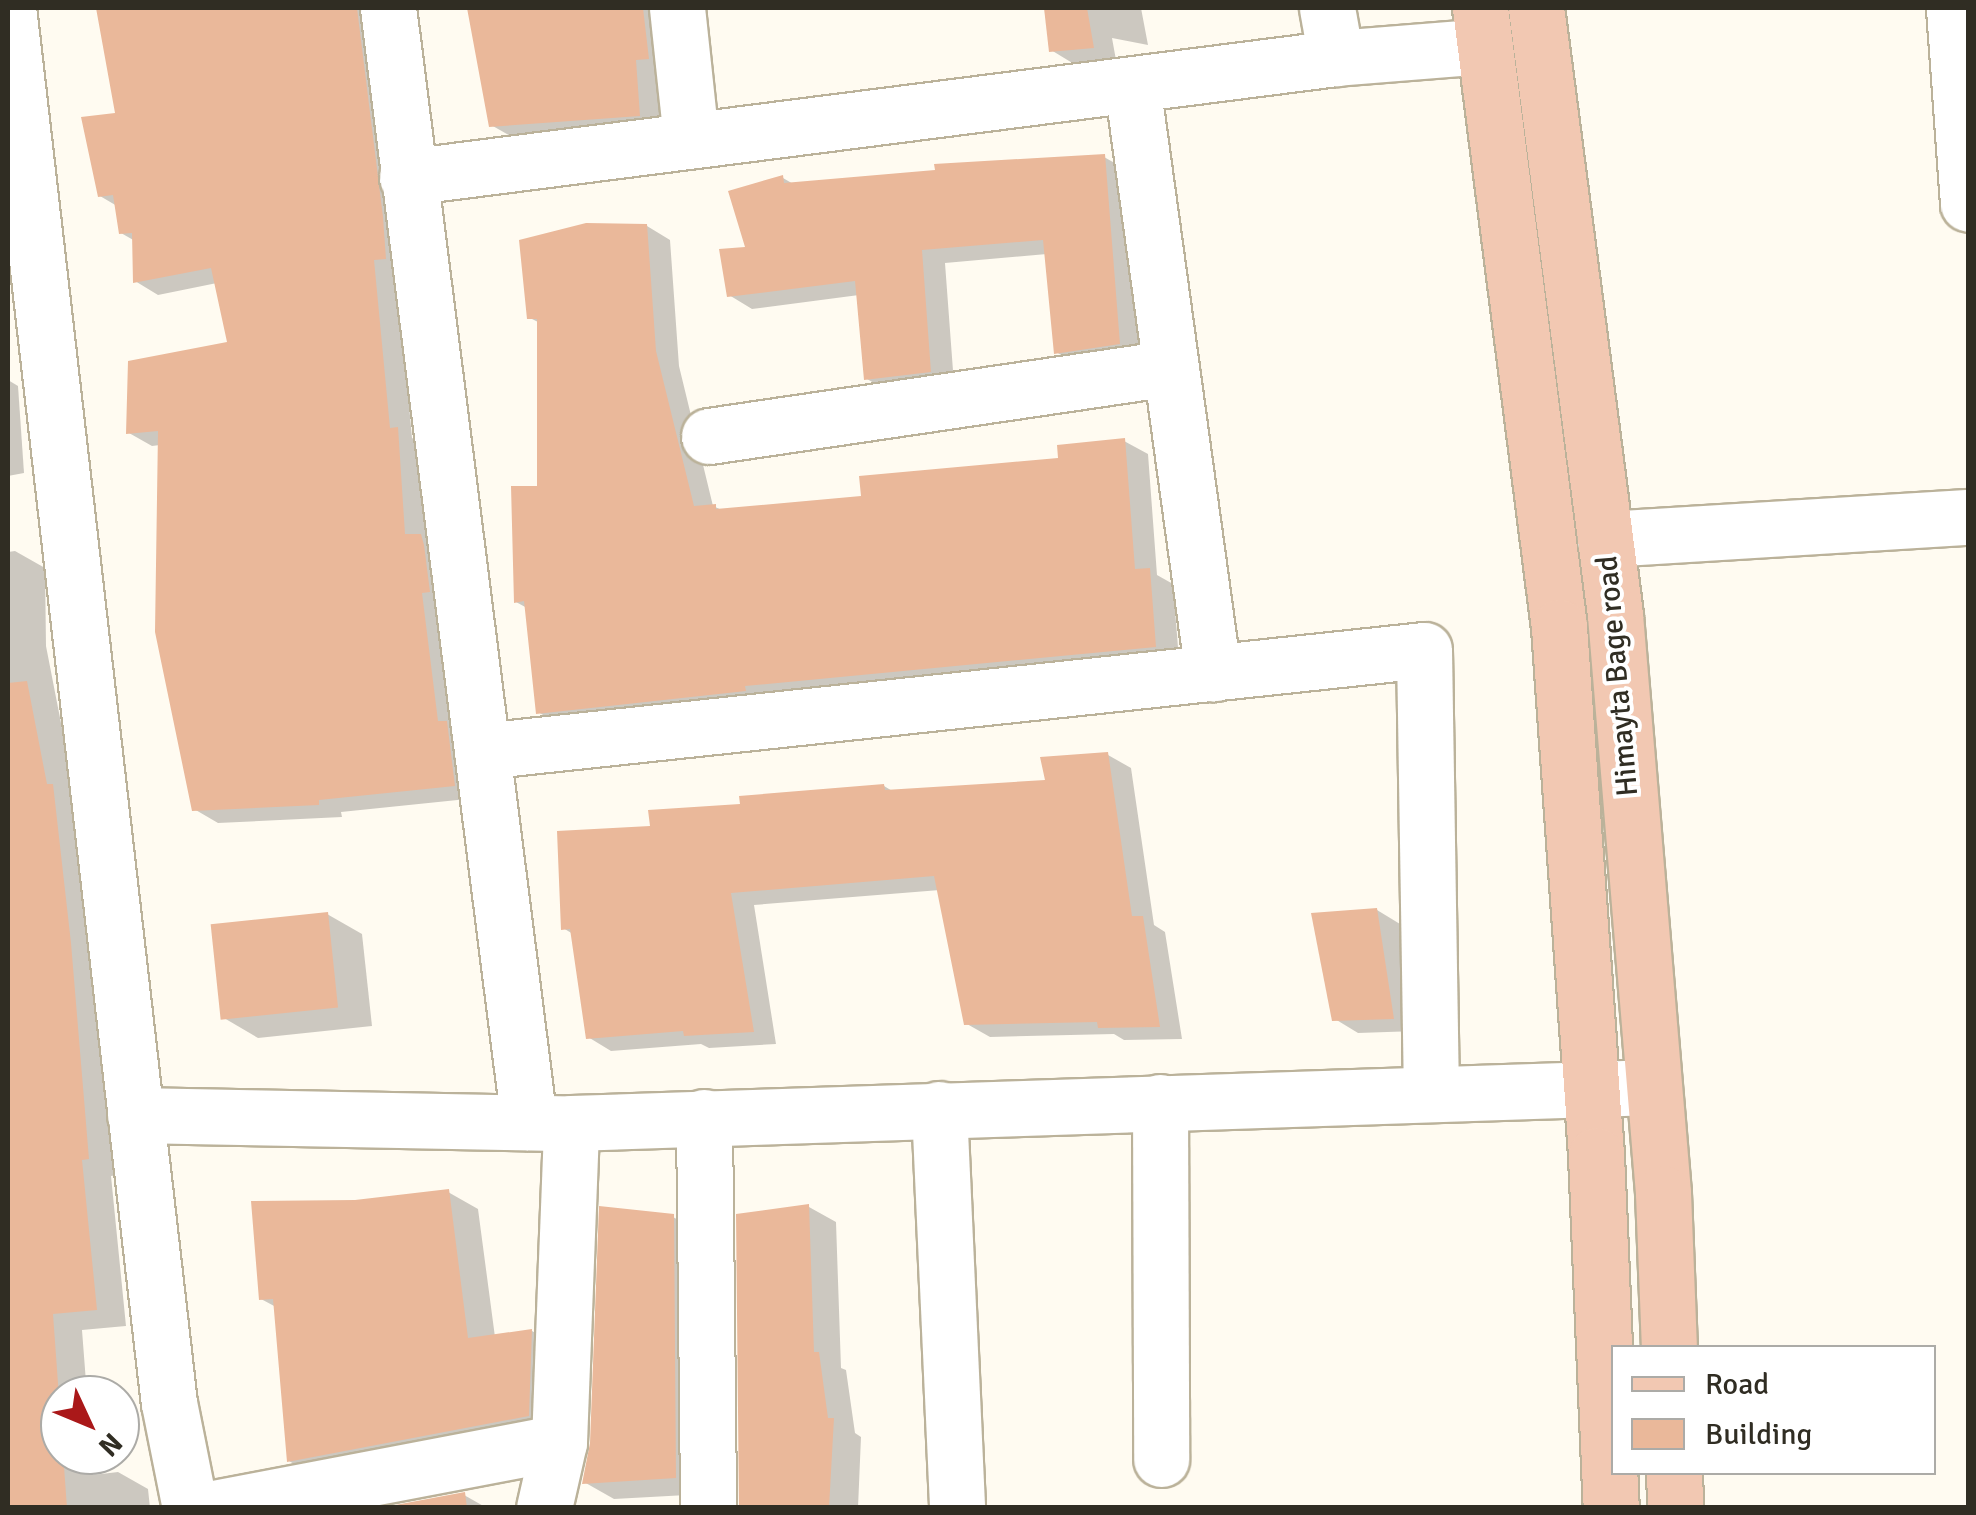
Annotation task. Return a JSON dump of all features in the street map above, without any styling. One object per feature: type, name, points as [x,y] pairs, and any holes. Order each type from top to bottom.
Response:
[{"type":"main road","name":"Himayta Bage road","points":[[1536,8],[1605,539],[1654,1087],[1669,1345]]},
{"type":"main road","points":[[1482,27],[1559,627],[1592,1090],[1611,1508]]},
{"type":"main road","points":[[1674,1475],[1675,1508]]},
{"type":"street","points":[[8,8],[169,1403],[190,1508]]},
{"type":"street","points":[[388,8],[482,751],[550,1122],[558,1442],[544,1508]]},
{"type":"street","points":[[677,8],[691,140]]},
{"type":"street","points":[[1954,8],[1968,204]]},
{"type":"street","points":[[407,177],[1132,85],[1332,33],[1482,27]]},
{"type":"street","points":[[1132,85],[1213,673]]},
{"type":"street","points":[[710,436],[1171,368]]},
{"type":"street","points":[[1605,539],[1968,517]]},
{"type":"street","points":[[482,751],[1424,650],[1431,1094]]},
{"type":"street","points":[[135,1115],[550,1122],[1654,1087]]},
{"type":"street","points":[[1160,1102],[1162,1459]]},
{"type":"street","points":[[939,1109],[957,1508]]},
{"type":"street","points":[[704,1116],[708,1508]]},
{"type":"street","points":[[214,1508],[558,1442]]},
{"type":"building","points":[[96,8],[357,8],[383,217],[386,259],[374,260],[390,428],[398,427],[405,534],[421,534],[424,545],[430,592],[422,593],[438,721],[447,721],[455,786],[319,800],[319,805],[192,811],[155,632],[158,431],[126,434],[128,361],[227,342],[211,268],[133,283],[132,233],[119,234],[113,195],[98,197],[81,117],[115,113]]},
{"type":"building","points":[[467,8],[643,8],[649,59],[636,60],[640,116],[489,127]]},
{"type":"building","points":[[1044,8],[1087,8],[1094,48],[1049,52]]},
{"type":"building","points":[[1105,154],[1120,344],[1054,354],[1043,240],[922,250],[931,372],[864,380],[855,281],[727,297],[719,249],[745,247],[728,191],[783,175],[784,183],[935,170],[934,164]]},
{"type":"building","points":[[586,223],[647,224],[656,351],[694,506],[716,504],[716,509],[861,496],[859,476],[1058,458],[1057,445],[1125,438],[1135,569],[1150,568],[1156,647],[745,686],[746,691],[536,714],[524,601],[514,603],[511,486],[537,486],[537,319],[527,319],[519,240]]},
{"type":"building","points":[[27,681],[47,784],[53,784],[89,1159],[82,1160],[97,1310],[53,1314],[57,1375],[40,1375],[40,1475],[65,1475],[67,1508],[8,1508],[8,683]]},
{"type":"building","points":[[1108,752],[1132,916],[1143,916],[1160,1027],[1098,1028],[1097,1022],[964,1025],[934,876],[731,893],[754,1032],[684,1036],[683,1031],[586,1039],[570,929],[561,930],[557,831],[650,826],[648,810],[740,804],[739,796],[884,784],[885,790],[1045,780],[1040,757]]},
{"type":"building","points":[[1377,908],[1394,1019],[1332,1021],[1311,913]]},
{"type":"building","points":[[328,912],[338,1007],[221,1020],[211,924]]},
{"type":"building","points":[[449,1189],[468,1338],[532,1329],[529,1416],[287,1462],[273,1299],[259,1300],[251,1201],[355,1200]]},
{"type":"building","points":[[809,1204],[814,1352],[819,1352],[828,1418],[834,1418],[829,1508],[739,1508],[736,1214]]},
{"type":"building","points":[[599,1206],[674,1214],[676,1478],[582,1484],[590,1443]]},
{"type":"building","points":[[465,1492],[467,1508],[390,1508],[390,1506]]}]
